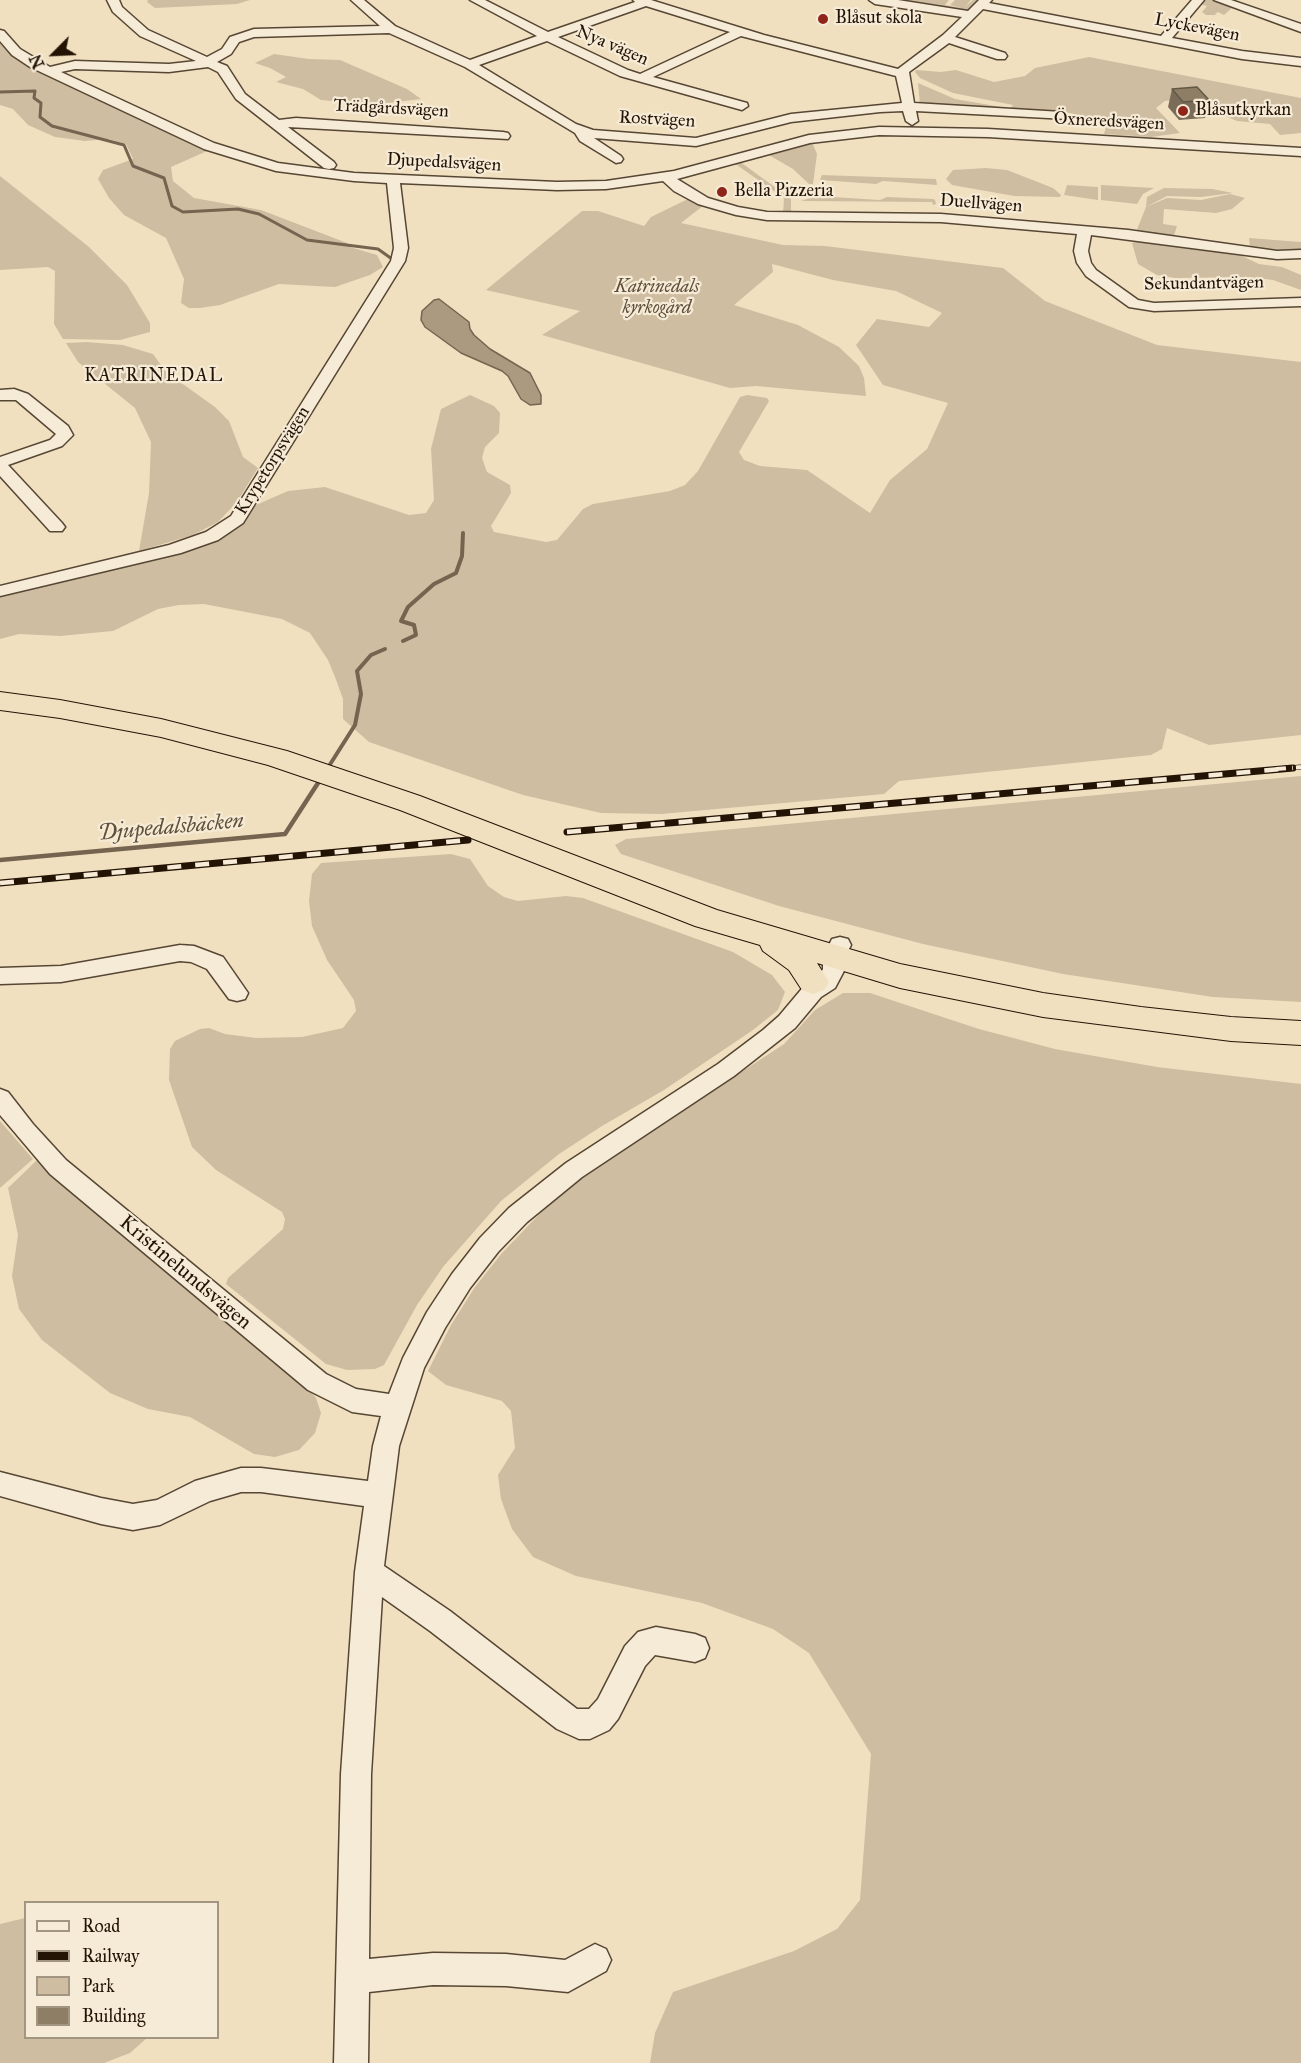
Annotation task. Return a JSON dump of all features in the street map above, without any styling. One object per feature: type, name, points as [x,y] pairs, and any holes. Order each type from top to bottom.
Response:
[{"type":"highway","points":[[0,693],[66,701],[166,720],[228,735],[330,765],[643,883],[932,983],[1043,1005],[1163,1022],[1301,1033]]},
{"type":"highway","points":[[0,701],[60,709],[161,728],[277,758],[410,802],[680,908],[765,936],[1043,992],[1140,1007],[1301,1022]]},
{"type":"highway","points":[[765,936],[800,962],[813,987]]},
{"type":"street","points":[[113,0],[117,9],[144,33],[209,62],[226,73],[231,86],[240,96],[329,165]]},
{"type":"street","name":"Rostvägen","points":[[357,0],[391,29],[469,64],[580,132],[689,143],[807,116],[853,110],[909,107],[1062,116]]},
{"type":"street","name":"Nya vägen","points":[[476,0],[605,65],[641,78],[741,106]]},
{"type":"street","points":[[875,0],[971,15]]},
{"type":"street","points":[[1164,40],[1197,0]]},
{"type":"street","points":[[1220,0],[1301,28]]},
{"type":"street","points":[[469,64],[549,37],[642,1],[740,32],[903,74]]},
{"type":"street","points":[[680,13],[696,2]]},
{"type":"street","points":[[914,130],[903,74],[906,68],[947,38],[983,3]]},
{"type":"street","name":"Lyckevägen","points":[[983,3],[1259,58],[1301,62]]},
{"type":"street","points":[[48,71],[75,65],[169,68],[209,62],[227,51],[234,40],[254,33],[391,29]]},
{"type":"street","points":[[641,78],[740,32]]},
{"type":"street","name":"Djupedalsvägen","points":[[0,34],[16,52],[48,71],[209,146],[242,159],[307,172],[394,179],[580,186],[626,183],[667,177],[819,137],[862,132],[914,130]]},
{"type":"street","points":[[947,38],[1001,57]]},
{"type":"street","name":"Trädgårdsvägen","points":[[276,124],[297,122],[396,127],[503,136]]},
{"type":"street","name":"Öxneredsvägen","points":[[914,130],[1254,147],[1301,153]]},
{"type":"street","points":[[580,132],[585,138],[616,159]]},
{"type":"street","name":"Duellvägen","points":[[667,177],[679,188],[703,201],[736,211],[767,216],[931,218],[1085,230],[1277,255],[1301,254]]},
{"type":"street","name":"Krypetorpsvägen","points":[[3,587],[175,549],[212,536],[237,519],[398,261],[401,248],[394,201],[394,179]]},
{"type":"street","name":"Sekundantvägen","points":[[1085,230],[1081,251],[1084,263],[1091,273],[1134,304],[1154,307],[1301,302]]},
{"type":"street","points":[[0,395],[14,394],[22,397],[62,429],[65,435],[56,443],[0,464],[56,527]]},
{"type":"street","points":[[351,2063],[356,1774],[369,1572],[386,1446],[412,1366],[436,1320],[489,1245],[518,1215],[574,1170],[753,1050],[787,1022],[813,987],[827,982],[832,974],[837,951]]},
{"type":"street","points":[[0,976],[61,975],[161,956],[194,954],[215,963],[237,993]]},
{"type":"street","name":"Kristinelundsvägen","points":[[0,1098],[25,1131],[58,1167],[317,1382],[352,1400],[397,1407]]},
{"type":"street","points":[[0,1484],[101,1511],[133,1516],[160,1512],[205,1490],[241,1480],[261,1480],[380,1495]]},
{"type":"street","points":[[369,1572],[440,1621],[567,1719],[579,1724],[590,1724],[599,1720],[608,1709],[635,1656],[648,1642],[656,1641],[695,1648]]},
{"type":"street","points":[[352,1977],[433,1969],[506,1970],[568,1976],[596,1960]]},
{"type":"green space","points":[[148,0],[250,0],[237,4],[155,8],[147,2]]},
{"type":"green space","points":[[905,0],[949,0],[945,5],[961,8],[950,5],[955,0],[971,0],[965,7],[973,0],[978,0],[968,10],[962,11]]},
{"type":"green space","points":[[1203,0],[1213,0],[1233,7],[1224,15],[1218,12],[1216,15],[1206,15],[1202,12],[1207,6],[1200,4]]},
{"type":"green space","points":[[0,43],[11,55],[26,65],[207,151],[171,167],[173,181],[194,198],[261,210],[347,243],[350,247],[377,255],[383,267],[370,275],[335,287],[279,284],[220,305],[189,308],[181,303],[184,279],[166,238],[124,215],[109,198],[98,179],[103,170],[133,159],[126,144],[109,139],[85,141],[55,137],[28,125],[13,109],[0,105]]},
{"type":"green space","points":[[274,54],[309,59],[340,60],[407,89],[421,99],[371,105],[321,100],[303,89],[276,82],[286,77],[255,63]]},
{"type":"green space","points":[[1089,57],[1301,98],[1301,133],[1280,135],[1270,124],[1237,121],[1185,99],[1165,101],[1156,108],[1180,133],[1151,137],[1104,134],[1107,123],[1070,113],[1009,111],[1013,105],[953,93],[920,78],[915,72],[916,70],[941,72],[956,70],[994,82],[1025,76],[1035,68]]},
{"type":"green space","points":[[918,83],[955,99],[1007,108],[1005,111],[920,105]]},
{"type":"green space","points":[[812,142],[817,154],[813,184],[809,184],[793,169],[767,154]]},
{"type":"green space","points":[[739,161],[791,199],[791,214],[783,214],[784,198],[734,163]]},
{"type":"green space","points":[[986,168],[1007,170],[1053,188],[1061,195],[1060,197],[1014,196],[952,185],[946,179],[953,170]]},
{"type":"green space","points":[[822,175],[936,179],[937,185],[820,180]]},
{"type":"green space","points":[[0,176],[89,247],[127,285],[150,323],[150,332],[120,340],[63,339],[54,324],[55,271],[48,267],[0,270]]},
{"type":"green space","points":[[1067,185],[1098,187],[1098,200],[1064,195]]},
{"type":"green space","points":[[1101,185],[1154,188],[1143,194],[1137,204],[1101,200]]},
{"type":"green space","points":[[1164,188],[1212,189],[1233,193],[1201,197],[1167,196],[1146,207],[1147,197]]},
{"type":"green space","points":[[1230,194],[1245,198],[1232,209],[1216,213],[1164,209],[1163,224],[1177,226],[1174,236],[1136,232],[1146,207],[1167,198],[1201,200]]},
{"type":"green space","points":[[817,196],[880,200],[887,197],[933,199],[936,204],[933,205],[932,202],[801,201]]},
{"type":"green space","name":"Katrinedals kyrkogård","points":[[690,198],[708,202],[681,223],[783,245],[825,246],[1003,268],[1045,301],[1157,345],[1301,362],[1301,735],[1209,745],[1167,728],[1162,749],[1151,755],[899,781],[884,794],[661,814],[601,813],[523,795],[369,742],[343,719],[343,699],[335,677],[328,660],[310,633],[282,619],[204,604],[179,605],[158,609],[113,631],[60,636],[19,634],[0,639],[0,597],[179,554],[204,545],[238,528],[256,505],[288,491],[325,487],[409,515],[426,513],[434,500],[431,449],[441,409],[470,395],[494,406],[500,413],[499,433],[485,447],[482,458],[487,472],[510,485],[511,493],[491,526],[494,532],[546,542],[557,540],[583,509],[593,504],[670,491],[685,485],[698,471],[740,397],[747,395],[767,398],[769,401],[739,452],[744,460],[760,466],[807,470],[870,513],[890,480],[927,449],[948,403],[883,385],[856,345],[877,319],[929,327],[942,313],[896,291],[833,280],[772,264],[773,272],[734,305],[798,325],[839,347],[859,366],[864,378],[866,396],[756,386],[730,388],[542,335],[580,311],[486,290],[582,211],[598,211],[644,226],[651,217]]},
{"type":"green space","points":[[1249,238],[1301,242],[1301,251],[1277,251],[1250,247]]},
{"type":"green space","points":[[1140,241],[1240,255],[1259,264],[1282,267],[1301,275],[1301,290],[1273,280],[1250,277],[1175,278],[1157,275],[1138,264],[1132,243]]},
{"type":"green space","points":[[66,343],[123,345],[153,354],[166,372],[215,407],[229,421],[243,457],[258,468],[237,502],[218,522],[193,535],[139,551],[149,493],[151,442],[135,408],[78,362]]},
{"type":"green space","points":[[1301,776],[1301,1002],[1213,997],[1063,974],[923,944],[779,906],[621,854],[615,845],[626,839]]},
{"type":"green space","points":[[451,854],[470,859],[488,886],[504,897],[518,901],[566,896],[583,898],[733,952],[772,975],[785,992],[778,1010],[753,1030],[664,1090],[559,1154],[501,1201],[443,1267],[417,1305],[384,1365],[375,1369],[347,1370],[326,1364],[226,1284],[228,1278],[283,1229],[285,1219],[282,1212],[216,1170],[192,1147],[169,1080],[170,1049],[175,1041],[200,1029],[209,1028],[225,1034],[256,1038],[302,1037],[343,1028],[356,1011],[354,1000],[327,960],[312,926],[309,901],[312,874],[321,863]]},
{"type":"green space","points":[[843,993],[870,993],[979,1029],[1055,1049],[1157,1067],[1301,1084],[1301,2063],[650,2063],[655,2033],[673,1992],[794,1951],[837,1929],[860,1900],[871,1754],[809,1653],[773,1629],[702,1603],[576,1576],[533,1557],[512,1529],[501,1499],[498,1475],[515,1448],[511,1411],[502,1401],[446,1385],[428,1371],[451,1325],[475,1287],[502,1253],[551,1202],[582,1177],[784,1044],[815,1010]]},
{"type":"green space","points":[[0,1121],[33,1159],[0,1188]]},
{"type":"green space","points":[[37,1160],[142,1251],[304,1384],[316,1398],[321,1413],[315,1433],[299,1450],[275,1457],[254,1454],[190,1417],[148,1409],[110,1393],[42,1340],[19,1309],[12,1276],[18,1235],[8,1188]]},
{"type":"green space","points":[[24,1918],[24,2039],[146,2039],[130,2053],[104,2063],[0,2063],[0,1924]]},
{"type":"shaded area","points":[[439,299],[469,322],[474,335],[490,349],[530,373],[541,395],[541,404],[530,405],[521,399],[508,376],[502,371],[461,353],[425,327],[421,320],[422,311],[434,300]]},
{"type":"building","points":[[1197,87],[1209,100],[1183,102],[1172,89]]},
{"type":"waterway","name":"Djupedalsbäcken","points":[[0,92],[35,91],[34,98],[41,103],[40,117],[52,126],[124,145],[133,166],[164,178],[172,206],[183,212],[238,209],[259,214],[307,240],[378,249],[392,259]]},
{"type":"waterway","name":"Djupedalsbäcken","points":[[403,641],[416,635],[414,625],[401,621],[408,607],[434,584],[456,573],[462,556],[463,533]]},
{"type":"waterway","name":"Djupedalsbäcken","points":[[329,766],[355,725],[361,694],[357,671],[371,655],[385,649]]},
{"type":"waterway","name":"Djupedalsbäcken","points":[[0,860],[285,834],[318,783]]},
{"type":"railway","points":[[1276,769],[1301,767]]},
{"type":"railway","points":[[567,832],[1293,768]]},
{"type":"railway","points":[[0,883],[468,840]]},
{"type":"place","name":"Blåsut skola","points":[[823,19]]},
{"type":"place","name":"Blåsutkyrkan","points":[[1183,111]]},
{"type":"place","name":"Bella Pizzeria","points":[[722,192]]},
{"type":"district","name":"KATRINEDAL","points":[[154,377]]}]
